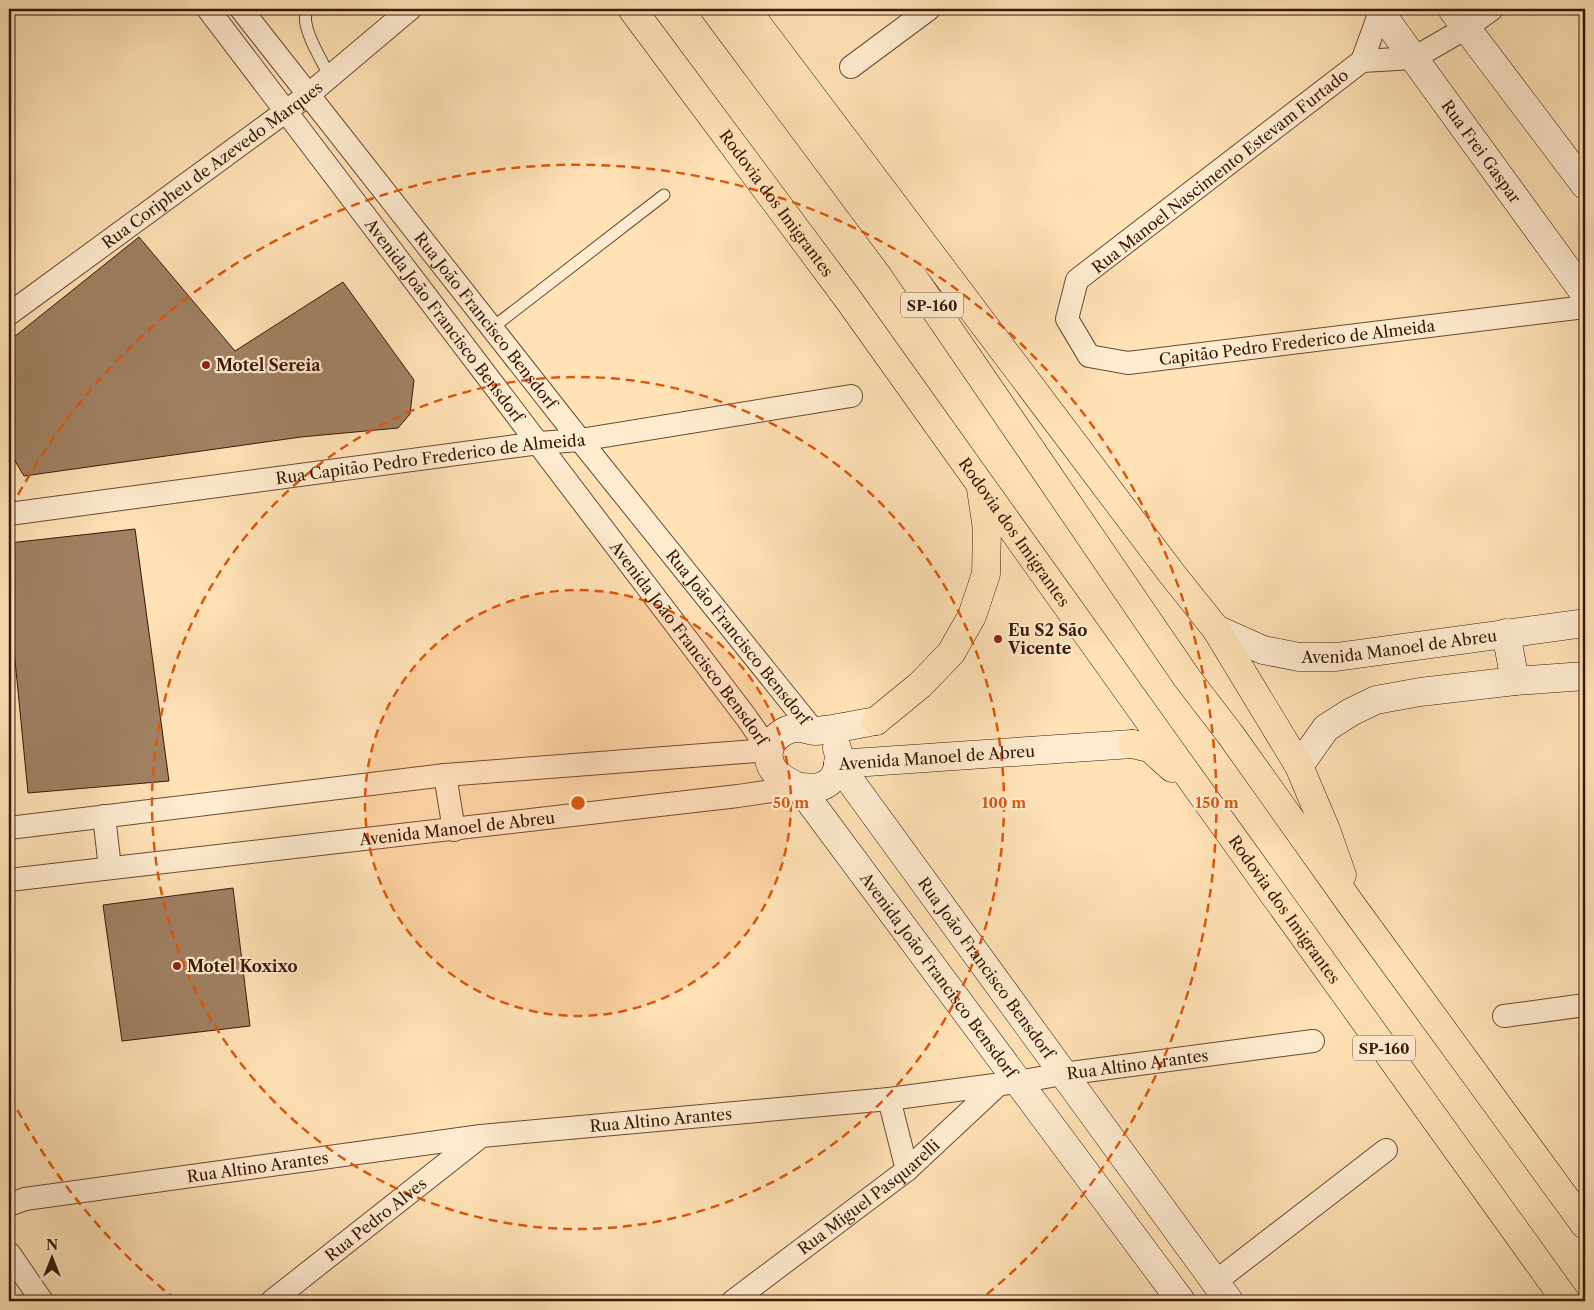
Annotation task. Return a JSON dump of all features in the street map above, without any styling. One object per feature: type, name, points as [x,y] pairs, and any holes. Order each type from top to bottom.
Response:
[{"type":"highway","name":"Rodovia dos Imigrantes","points":[[632,9],[848,299],[1566,1301]]},
{"type":"highway","name":"SP-160","points":[[714,9],[902,261],[1187,678],[1230,734],[1353,907],[1585,1225]]},
{"type":"highway","points":[[746,9],[1216,630],[1300,766],[1326,830],[1353,907]]},
{"type":"highway","points":[[876,721],[920,685],[951,654],[972,616],[986,574],[987,530],[981,485]]},
{"type":"highway","points":[[1132,744],[1150,748],[1202,794]]},
{"type":"street","name":"Avenida João Francisco Bensdorf","points":[[208,9],[740,709],[769,750],[768,758],[771,767],[779,776],[799,786],[1008,1083],[1125,1227],[1182,1301]]},
{"type":"street","name":"Rua João Francisco Bensdorf","points":[[241,9],[580,440],[814,731],[832,738],[840,756],[838,764],[1222,1292]]},
{"type":"street","name":"Rua Coripheu de Azevedo Marques","points":[[9,314],[308,96],[410,9]]},
{"type":"street","points":[[851,67],[929,9]]},
{"type":"street","name":"Rua Frei Gaspar","points":[[1380,9],[1585,294]]},
{"type":"street","name":"Rua Manoel Nascimento Estevam Furtado","points":[[1077,280],[1362,61],[1380,9]]},
{"type":"street","points":[[1414,58],[1459,18],[1492,9]]},
{"type":"street","points":[[1459,18],[1585,185]]},
{"type":"street","name":"Rua Manoel Nascimento Estevam Furtado","points":[[1362,61],[1414,58]]},
{"type":"street","name":"Capitão Pedro Frederico de Almeida","points":[[1077,280],[1067,319],[1089,356],[1128,363],[1585,307]]},
{"type":"street","name":"Rua Capitão Pedro Frederico de Almeida","points":[[9,514],[539,443],[580,440],[851,396]]},
{"type":"street","name":"Avenida Manoel de Abreu","points":[[1216,630],[1263,650],[1300,657],[1336,657],[1585,623]]},
{"type":"street","points":[[1506,633],[1515,681]]},
{"type":"street","points":[[1300,766],[1326,728],[1351,712],[1376,700],[1420,692],[1515,681],[1585,676]]},
{"type":"street","points":[[9,828],[446,775],[769,750],[778,736],[787,730],[800,728],[814,731],[876,721]]},
{"type":"street","name":"Avenida Manoel de Abreu","points":[[9,880],[728,798],[799,786],[817,788],[827,784],[836,773],[838,764],[1132,744]]},
{"type":"street","points":[[865,802],[873,779],[883,770],[901,760]]},
{"type":"street","points":[[446,775],[454,830]]},
{"type":"street","points":[[104,816],[110,868]]},
{"type":"street","points":[[1504,1016],[1585,1005]]},
{"type":"street","name":"Rua Altino Arantes","points":[[9,1205],[25,1199],[481,1136],[889,1099],[1313,1041]]},
{"type":"street","name":"Rua Miguel Pasquarelli","points":[[733,1301],[907,1170],[1008,1083]]},
{"type":"street","points":[[889,1099],[907,1170]]},
{"type":"street","name":"Rua Pedro Alves","points":[[272,1301],[481,1136]]},
{"type":"street","points":[[1222,1292],[1386,1150]]},
{"type":"street","points":[[1125,1227],[1155,1200]]},
{"type":"street","points":[[9,1253],[42,1301]]},
{"type":"lane","points":[[307,9],[304,14],[307,30],[330,77]]},
{"type":"lane","points":[[492,328],[664,196]]},
{"type":"building","name":"Motel Sereia","points":[[139,237],[235,351],[343,282],[414,380],[410,414],[398,428],[301,437],[24,476],[9,451],[9,341]]},
{"type":"building","points":[[135,529],[169,781],[28,793],[9,599],[9,543]]},
{"type":"building","name":"Motel Koxixo","points":[[233,888],[250,1026],[122,1041],[103,905]]},
{"type":"place","name":"Motel Sereia","points":[[206,365]]},
{"type":"place","name":"Eu S2 São Vicente","points":[[998,639]]},
{"type":"place","name":"Motel Koxixo","points":[[177,966]]}]
